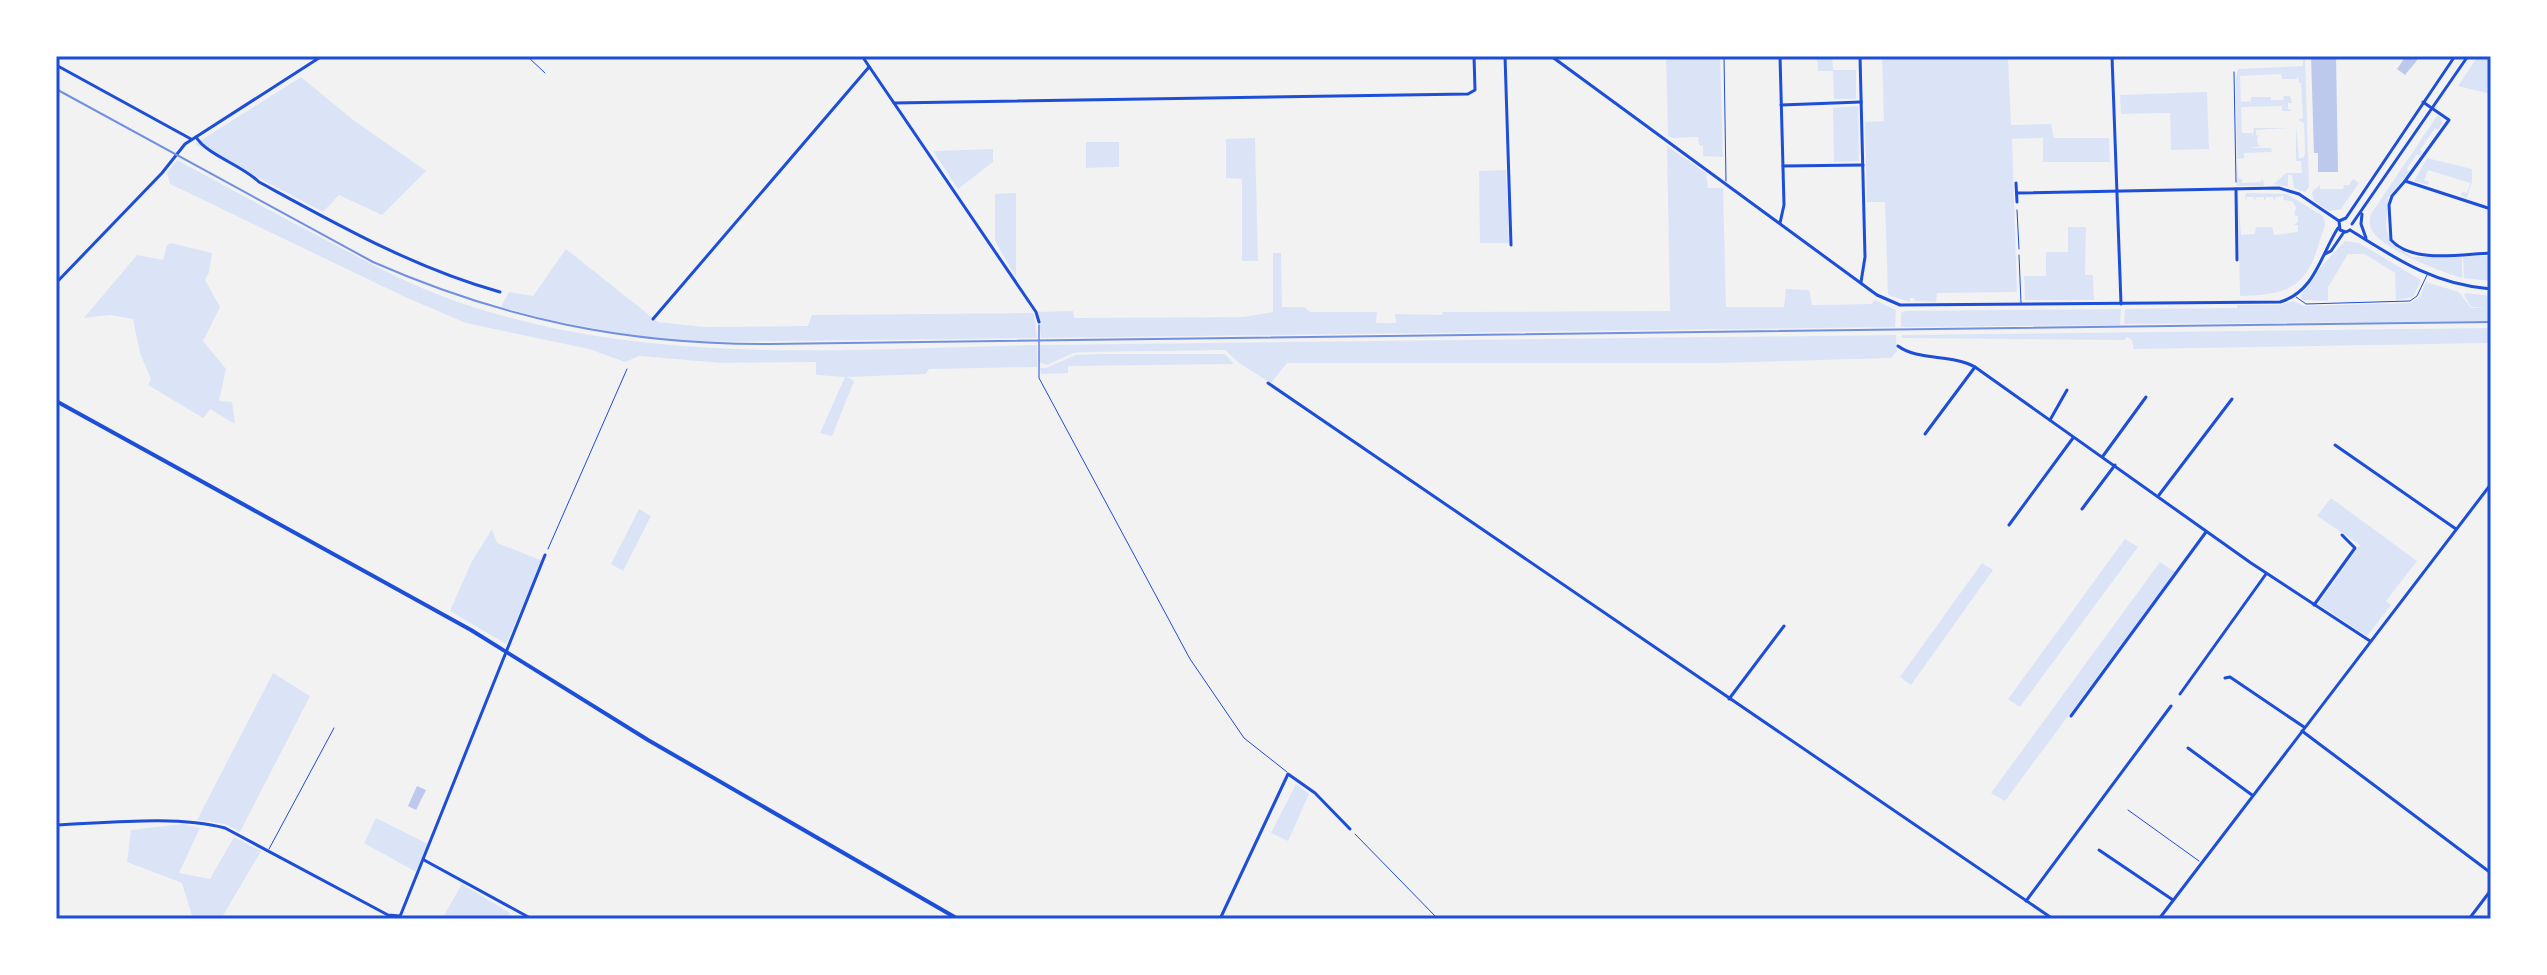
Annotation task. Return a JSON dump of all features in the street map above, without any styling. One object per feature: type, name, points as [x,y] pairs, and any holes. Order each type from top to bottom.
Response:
[{"type":"main road","points":[[56,401],[471,630],[664,749],[958,919]]},
{"type":"street","points":[[56,283],[191,139],[322,56]]},
{"type":"street","points":[[862,56],[1036,312],[1039,322]]},
{"type":"street","points":[[894,103],[1468,94],[1475,90],[1474,56]]},
{"type":"street","points":[[1505,56],[1511,245]]},
{"type":"street","points":[[1551,56],[1877,295],[1900,305],[2275,302],[2295,296],[2307,284],[2325,254],[2339,221]]},
{"type":"street","points":[[1780,56],[1784,212],[1780,223]]},
{"type":"street","points":[[1860,56],[1865,257],[1861,282]]},
{"type":"street","points":[[2112,56],[2121,304]]},
{"type":"street","points":[[2339,221],[2346,218],[2455,56]]},
{"type":"street","points":[[2350,230],[2468,56]]},
{"type":"street","points":[[56,65],[191,139]]},
{"type":"street","points":[[653,319],[869,67]]},
{"type":"street","points":[[1781,105],[1861,102]]},
{"type":"street","points":[[2423,102],[2449,120],[2389,200],[2390,236],[2394,243],[2416,255],[2491,253]]},
{"type":"street","points":[[196,137],[202,145],[248,171],[259,182],[397,255],[438,273],[500,292]]},
{"type":"street","points":[[1783,166],[1863,165]]},
{"type":"street","points":[[2405,181],[2491,209]]},
{"type":"street","points":[[2016,183],[2017,202]]},
{"type":"street","points":[[2236,189],[2237,260]]},
{"type":"street","points":[[2017,193],[2292,190],[2339,221]]},
{"type":"street","points":[[2362,212],[2362,227],[2368,241]]},
{"type":"street","points":[[2346,218],[2352,224]]},
{"type":"street","points":[[2338,228],[2344,232]]},
{"type":"street","points":[[2325,254],[2331,251],[2344,232],[2350,230],[2401,263],[2427,275],[2451,283],[2491,289]]},
{"type":"street","points":[[1898,346],[1909,352],[1953,358],[1975,367],[2266,574],[2370,641]]},
{"type":"street","points":[[1925,434],[1975,367]]},
{"type":"street","points":[[1268,383],[2053,919]]},
{"type":"street","points":[[2050,420],[2067,390]]},
{"type":"street","points":[[2103,456],[2146,397]]},
{"type":"street","points":[[2158,496],[2232,399]]},
{"type":"street","points":[[2009,525],[2074,437]]},
{"type":"street","points":[[2335,445],[2456,529]]},
{"type":"street","points":[[2082,509],[2115,465]]},
{"type":"street","points":[[2159,919],[2491,484]]},
{"type":"street","points":[[2071,716],[2207,532]]},
{"type":"street","points":[[2314,605],[2355,548],[2342,535]]},
{"type":"street","points":[[56,825],[184,822],[225,828],[388,915],[400,917],[545,555]]},
{"type":"street","points":[[2180,694],[2266,574]]},
{"type":"street","points":[[1729,699],[1784,626]]},
{"type":"street","points":[[2225,678],[2230,677],[2303,729],[2491,873]]},
{"type":"street","points":[[2026,901],[2171,706]]},
{"type":"street","points":[[2188,748],[2252,795]]},
{"type":"street","points":[[1220,919],[1288,774],[1315,793],[1350,829]]},
{"type":"street","points":[[2099,850],[2173,900]]},
{"type":"street","points":[[424,860],[532,919]]},
{"type":"street","points":[[2469,919],[2491,890]]},
{"type":"lane","points":[[527,56],[545,73]]},
{"type":"lane","points":[[1724,56],[1726,184]]},
{"type":"lane","points":[[2019,255],[2021,305]]},
{"type":"lane","points":[[2295,296],[2306,304],[2410,301],[2417,296],[2427,275]]},
{"type":"lane","points":[[1039,322],[1039,378],[1190,659],[1244,738],[1288,774]]},
{"type":"lane","points":[[268,851],[334,728]]},
{"type":"lane","points":[[2128,810],[2201,863]]},
{"type":"path","points":[[2234,72],[2236,189]]},
{"type":"path","points":[[2017,202],[2019,255]]},
{"type":"path","points":[[545,555],[627,369]]},
{"type":"path","points":[[1350,829],[1438,919]]},
{"type":"shaded area","points":[[1666,56],[1720,56],[1723,157],[1703,156],[1703,146],[1699,145],[1698,137],[1668,136]]},
{"type":"shaded area","points":[[1817,56],[1832,56],[1833,70],[1856,70],[1856,99],[1834,99],[1833,71],[1818,71]]},
{"type":"shaded area","points":[[1882,56],[2026,56],[2008,58],[2011,125],[2051,124],[2054,138],[2109,138],[2110,162],[2043,162],[2043,138],[2012,139],[2017,292],[1937,293],[1936,302],[1910,298],[1910,302],[1888,295],[1885,202],[1867,202],[1865,122],[1884,121]]},
{"type":"shaded area","points":[[2303,56],[2309,187],[2305,192],[2294,188],[2292,175],[2288,175],[2288,187],[2274,184],[2286,173],[2302,173],[2301,161],[2296,161],[2296,126],[2299,158],[2305,154],[2304,123],[2298,120],[2303,118],[2301,83],[2298,76],[2297,79],[2282,79],[2281,74],[2240,76],[2241,102],[2251,101],[2251,97],[2283,100],[2284,96],[2290,96],[2292,103],[2288,103],[2288,109],[2292,111],[2282,111],[2282,106],[2241,107],[2242,133],[2252,133],[2252,137],[2254,128],[2290,128],[2256,130],[2256,135],[2260,136],[2257,137],[2258,145],[2262,146],[2250,148],[2271,148],[2272,152],[2244,153],[2244,158],[2237,159],[2238,178],[2242,179],[2242,183],[2261,182],[2262,178],[2264,184],[2237,186],[2236,77],[2238,69],[2303,66]]},
{"type":"shaded area","points":[[2478,56],[2491,58],[2487,90],[2491,94],[2458,86]]},
{"type":"shaded area","points":[[301,77],[352,119],[426,171],[382,215],[339,195],[323,212],[195,144]]},
{"type":"shaded area","points":[[2207,92],[2209,149],[2171,150],[2170,113],[2121,114],[2120,95]]},
{"type":"shaded area","points":[[1858,106],[1859,161],[1834,162],[1833,108]]},
{"type":"shaded area","points":[[2437,116],[2442,124],[2438,130],[2435,128],[2420,150],[2420,156],[2417,154],[2407,168],[2409,173],[2388,197],[2386,226],[2390,242],[2412,257],[2462,257],[2462,278],[2401,253],[2379,239],[2370,225],[2371,214]]},
{"type":"shaded area","points":[[1255,138],[1258,261],[1242,261],[1242,179],[1226,178],[1226,139]]},
{"type":"shaded area","points":[[1086,142],[1119,142],[1119,167],[1086,168]]},
{"type":"shaded area","points":[[1667,146],[1706,173],[1708,188],[1723,188],[1726,307],[1784,307],[1786,289],[1809,290],[1812,305],[1871,304],[1875,300],[1896,310],[1895,327],[1041,338],[1038,312],[1073,311],[1074,318],[1243,317],[1273,312],[1273,253],[1281,253],[1282,307],[1304,307],[1310,312],[1377,312],[1376,323],[1396,323],[1395,314],[1442,315],[1443,312],[1670,311]]},
{"type":"shaded area","points":[[993,149],[993,162],[958,189],[933,151]]},
{"type":"shaded area","points":[[2427,158],[2472,169],[2472,181],[2467,198],[2461,195],[2462,192],[2467,193],[2470,183],[2428,170],[2424,180],[2429,182],[2428,185],[2414,181]]},
{"type":"shaded area","points":[[177,160],[413,284],[451,300],[539,325],[609,338],[751,350],[1037,345],[1037,367],[929,369],[926,374],[847,377],[854,381],[832,436],[820,433],[845,377],[816,375],[816,362],[722,363],[639,356],[625,362],[589,349],[466,323],[170,184],[167,173]]},
{"type":"shaded area","points":[[1506,170],[1509,243],[1480,243],[1479,171]]},
{"type":"shaded area","points":[[2353,179],[2359,183],[2341,209],[2329,211],[2314,201],[2312,192],[2320,185],[2320,189],[2343,189]]},
{"type":"shaded area","points":[[1016,193],[1016,277],[995,241],[995,194]]},
{"type":"shaded area","points":[[2238,193],[2241,235],[2255,234],[2256,227],[2272,227],[2274,235],[2298,232],[2298,225],[2294,225],[2298,222],[2298,216],[2294,215],[2296,207],[2292,201],[2284,200],[2283,196],[2276,197],[2274,201],[2273,197],[2267,197],[2264,201],[2264,197],[2257,197],[2254,201],[2254,197],[2247,197],[2246,201],[2247,193],[2287,194],[2323,216],[2324,228],[2315,256],[2309,269],[2293,286],[2270,294],[2240,296]]},
{"type":"shaded area","points":[[2068,227],[2086,227],[2085,275],[2093,275],[2094,300],[2025,300],[2024,276],[2046,276],[2046,252],[2068,252]]},
{"type":"shaded area","points":[[2345,241],[2359,243],[2421,280],[2413,297],[2396,300],[2395,273],[2365,254],[2348,254],[2328,287],[2328,301],[2302,300],[2301,295],[2321,267]]},
{"type":"shaded area","points":[[171,243],[212,253],[205,280],[220,307],[203,341],[226,369],[219,401],[232,402],[235,424],[210,409],[203,418],[148,385],[151,379],[140,353],[133,319],[110,315],[84,318],[137,255],[163,260],[167,245]]},
{"type":"shaded area","points":[[566,249],[658,322],[704,327],[808,326],[812,315],[1034,313],[1037,338],[698,342],[628,335],[501,307],[509,292],[533,296]]},
{"type":"shaded area","points":[[2463,256],[2491,256],[2491,281],[2464,278]]},
{"type":"shaded area","points":[[2426,282],[2459,292],[2471,308],[2487,307],[2471,307],[2464,295],[2466,293],[2491,296],[2491,321],[2124,324],[2125,309],[2237,308],[2237,305],[2279,305],[2293,301],[2304,306],[2410,303],[2420,297]]},
{"type":"shaded area","points":[[2121,309],[2120,325],[1901,327],[1901,313],[1905,311]]},
{"type":"shaded area","points":[[2491,328],[2491,343],[2134,349],[2132,340],[2127,337],[2124,340],[1902,338],[1902,335]]},
{"type":"shaded area","points":[[1896,335],[1897,351],[1891,358],[1720,363],[1287,363],[1271,383],[1239,363],[1225,350],[1084,352],[1073,353],[1047,365],[1039,362],[1040,345]]},
{"type":"shaded area","points":[[1225,354],[1234,364],[1068,366],[1068,373],[1041,374],[1040,368],[1076,355]]},
{"type":"shaded area","points":[[2331,498],[2417,561],[2386,601],[2391,605],[2367,636],[2318,604],[2360,545],[2317,516]]},
{"type":"shaded area","points":[[639,509],[651,516],[623,571],[611,564]]},
{"type":"shaded area","points":[[492,529],[497,543],[543,561],[506,644],[450,611],[471,563]]},
{"type":"shaded area","points":[[2125,539],[2138,547],[2020,707],[2008,699]]},
{"type":"shaded area","points":[[2160,562],[2175,572],[2005,801],[1991,793]]},
{"type":"shaded area","points":[[1982,563],[1993,570],[1911,685],[1900,677]]},
{"type":"shaded area","points":[[273,673],[310,696],[240,832],[225,824],[197,820]]},
{"type":"shaded area","points":[[1296,784],[1309,794],[1288,841],[1271,833]]},
{"type":"shaded area","points":[[376,818],[428,844],[416,872],[364,843]]},
{"type":"shaded area","points":[[183,824],[200,828],[179,873],[210,879],[234,837],[261,851],[221,919],[193,919],[182,883],[127,862],[131,830]]},
{"type":"shaded area","points":[[462,884],[510,913],[506,919],[442,919]]},
{"type":"building","points":[[2311,56],[2336,56],[2338,172],[2318,172],[2318,153],[2314,153]]},
{"type":"building","points":[[2406,56],[2419,58],[2405,75],[2397,69]]},
{"type":"building","points":[[417,786],[426,790],[416,810],[408,806]]},
{"type":"railway","points":[[56,89],[373,262],[470,299],[518,313],[616,334],[666,340],[770,344],[2491,322]]}]
